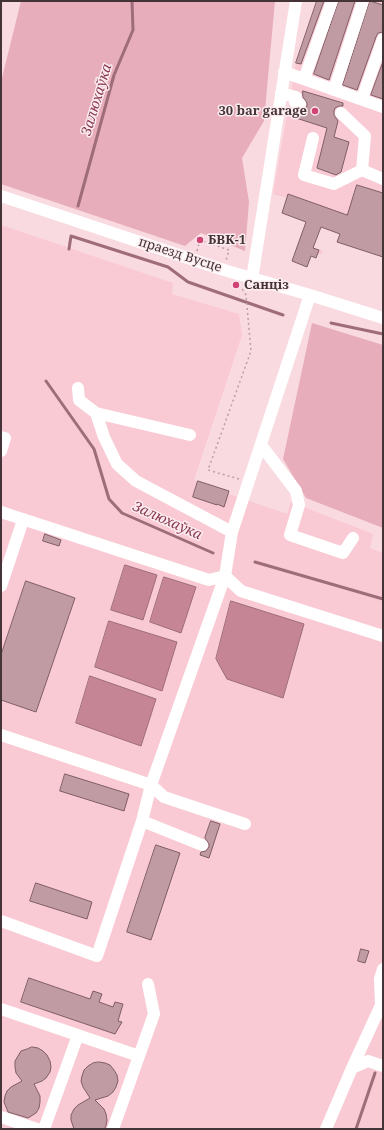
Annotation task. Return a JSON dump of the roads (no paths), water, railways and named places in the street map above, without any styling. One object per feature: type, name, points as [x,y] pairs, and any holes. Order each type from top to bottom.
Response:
[{"type":"street","points":[[252,279],[296,1]]},
{"type":"street","points":[[304,79],[332,1]]},
{"type":"street","points":[[334,90],[363,1]]},
{"type":"street","points":[[362,100],[383,39]]},
{"type":"street","points":[[284,72],[383,107]]},
{"type":"street","points":[[281,93],[296,97],[295,102],[300,104]]},
{"type":"street","points":[[341,113],[365,136],[362,170]]},
{"type":"street","points":[[313,138],[304,175],[334,184],[362,170],[383,179]]},
{"type":"street","name":"праезд Вусце","points":[[1,196],[252,279],[310,295],[383,318]]},
{"type":"street","points":[[1,921],[97,956],[142,820],[151,785],[225,576],[232,532],[310,295]]},
{"type":"street","points":[[78,388],[79,400],[96,413],[190,435]]},
{"type":"street","points":[[96,413],[104,437],[117,464],[136,481],[232,532]]},
{"type":"street","points":[[1,437],[5,438],[1,451]]},
{"type":"street","points":[[261,445],[296,491],[299,505],[290,535],[343,553],[353,538]]},
{"type":"street","points":[[1,512],[208,580],[225,576]]},
{"type":"street","points":[[1,586],[23,520]]},
{"type":"street","points":[[225,576],[241,590],[383,636]]},
{"type":"street","points":[[1,735],[151,785],[164,797],[245,824]]},
{"type":"street","points":[[142,820],[202,845]]},
{"type":"street","points":[[326,1129],[381,1005],[380,979],[383,969]]},
{"type":"street","points":[[113,1129],[154,1014],[148,984]]},
{"type":"street","points":[[1,1009],[139,1056]]},
{"type":"street","points":[[44,1129],[78,1035]]},
{"type":"street","points":[[352,1068],[368,1061],[383,1066]]},
{"type":"street","points":[[1,1117],[37,1129]]},
{"type":"waterway","name":"Залюхаўка","points":[[78,206],[114,75],[133,30],[132,1]]},
{"type":"waterway","points":[[69,249],[71,236],[168,267],[188,282],[283,315]]},
{"type":"waterway","points":[[331,323],[383,334]]},
{"type":"waterway","name":"Залюхаўка","points":[[46,381],[94,449],[109,499],[122,513],[213,553]]},
{"type":"waterway","name":"Залюхаўка","points":[[255,562],[383,599]]},
{"type":"waterway","name":"Залюхаўка","points":[[356,1129],[375,1073]]},
{"type":"place","name":"30 bar garage","points":[[315,111]]},
{"type":"place","name":"БВК-1","points":[[200,240]]},
{"type":"place","name":"Санціз","points":[[236,285]]}]
